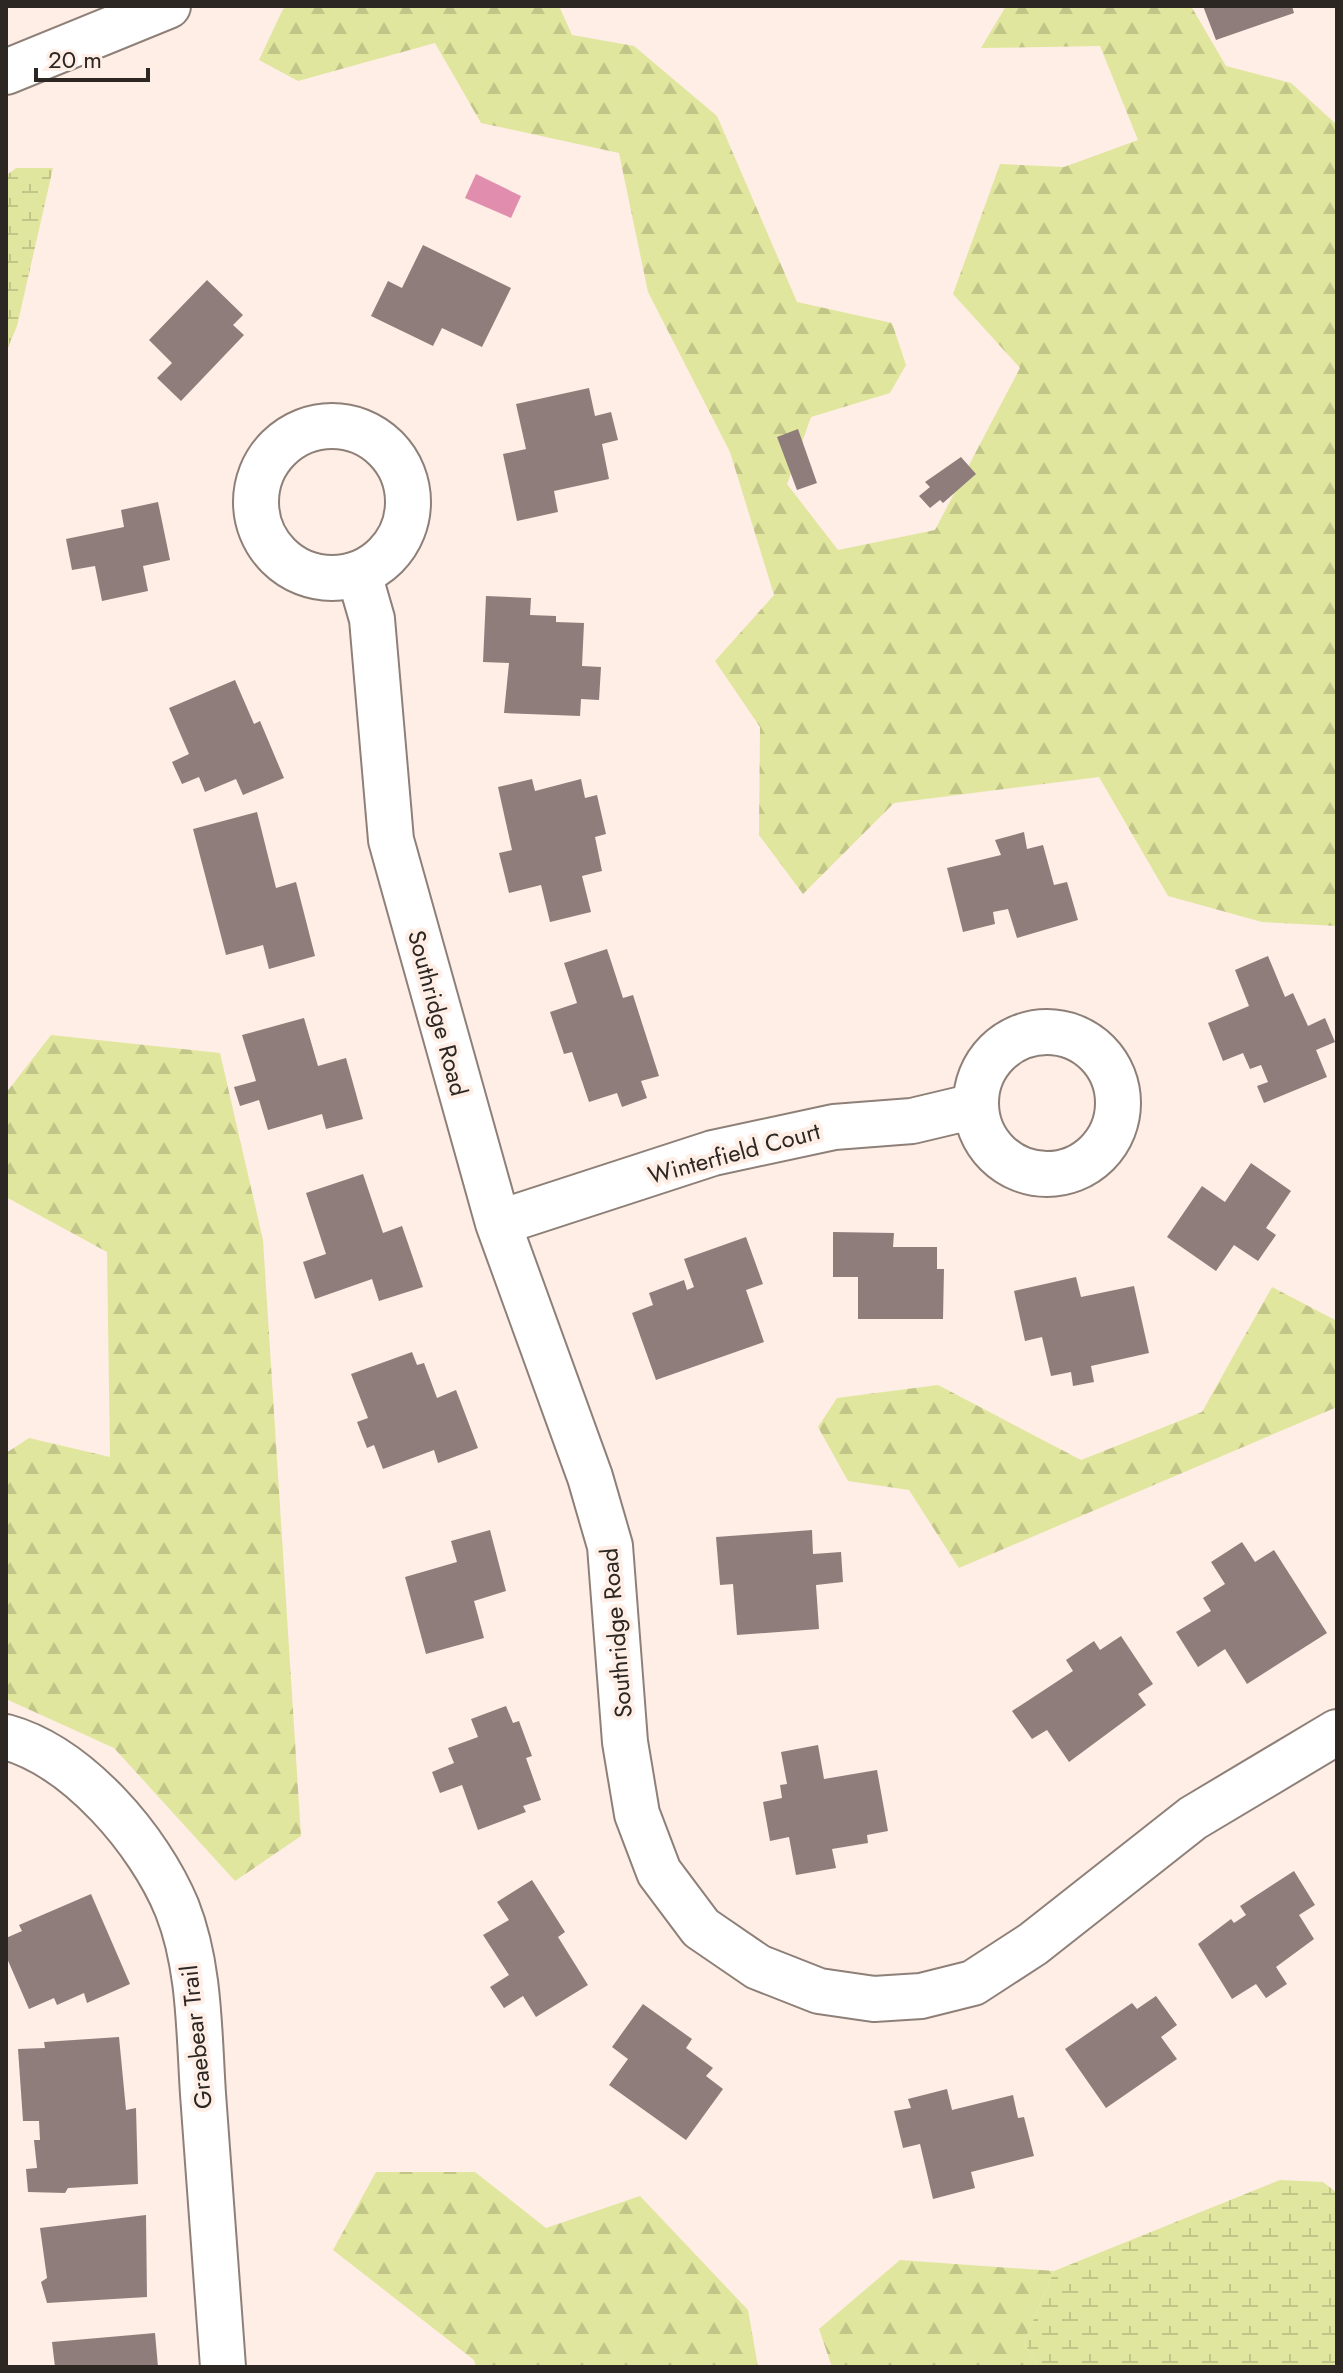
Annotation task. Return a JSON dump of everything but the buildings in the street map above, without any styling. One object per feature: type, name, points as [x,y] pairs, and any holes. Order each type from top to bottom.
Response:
[{"type":"street","points":[[6,72],[168,6]]},
{"type":"street","name":"Southridge Road","points":[[359,574],[372,619],[391,840],[498,1223],[590,1477],[610,1546],[625,1742],[637,1814],[659,1872],[701,1928],[758,1967],[819,1991],[874,1999],[921,1996],[973,1983],[1033,1944],[1193,1818],[1337,1732]]},
{"type":"street","name":"Winterfield Court","points":[[498,1223],[713,1153],[834,1127],[912,1121],[975,1106]]},
{"type":"street","name":"Graebear Trail","points":[[6,1737],[26,1743],[85,1781],[139,1841],[177,1909],[195,1988],[223,2367]]},
{"type":"green space","points":[[290,6],[559,6],[572,35],[634,46],[717,116],[797,302],[892,323],[906,365],[890,393],[811,417],[787,484],[838,550],[935,530],[1020,368],[953,294],[1000,164],[1064,167],[1138,140],[1100,46],[981,48],[1006,6],[1191,6],[1226,66],[1291,83],[1337,125],[1337,926],[1262,922],[1168,896],[1099,777],[894,803],[803,894],[759,835],[760,727],[715,661],[774,595],[730,452],[648,292],[619,153],[481,123],[435,43],[298,81],[259,60],[283,9]]},
{"type":"green space","points":[[16,168],[53,168],[17,326],[6,352],[6,176]]},
{"type":"green space","points":[[51,1035],[220,1053],[263,1240],[301,1836],[235,1881],[114,1748],[6,1699],[6,1453],[29,1438],[110,1457],[107,1252],[6,1197],[6,1093]]},
{"type":"green space","points":[[1272,1287],[1337,1321],[1337,1407],[959,1568],[909,1490],[848,1481],[818,1427],[837,1398],[938,1385],[1081,1460],[1202,1412]]},
{"type":"green space","points":[[376,2172],[475,2172],[546,2228],[640,2196],[748,2310],[758,2367],[476,2367],[474,2360],[333,2250]]},
{"type":"green space","points":[[1280,2180],[1323,2182],[1337,2193],[1337,2367],[1038,2367],[1024,2342],[1054,2271]]},
{"type":"green space","points":[[900,2260],[1054,2271],[1024,2342],[1038,2367],[832,2367],[819,2329]]},
{"type":"shaded area","points":[[476,174],[521,196],[511,218],[465,198]]}]
